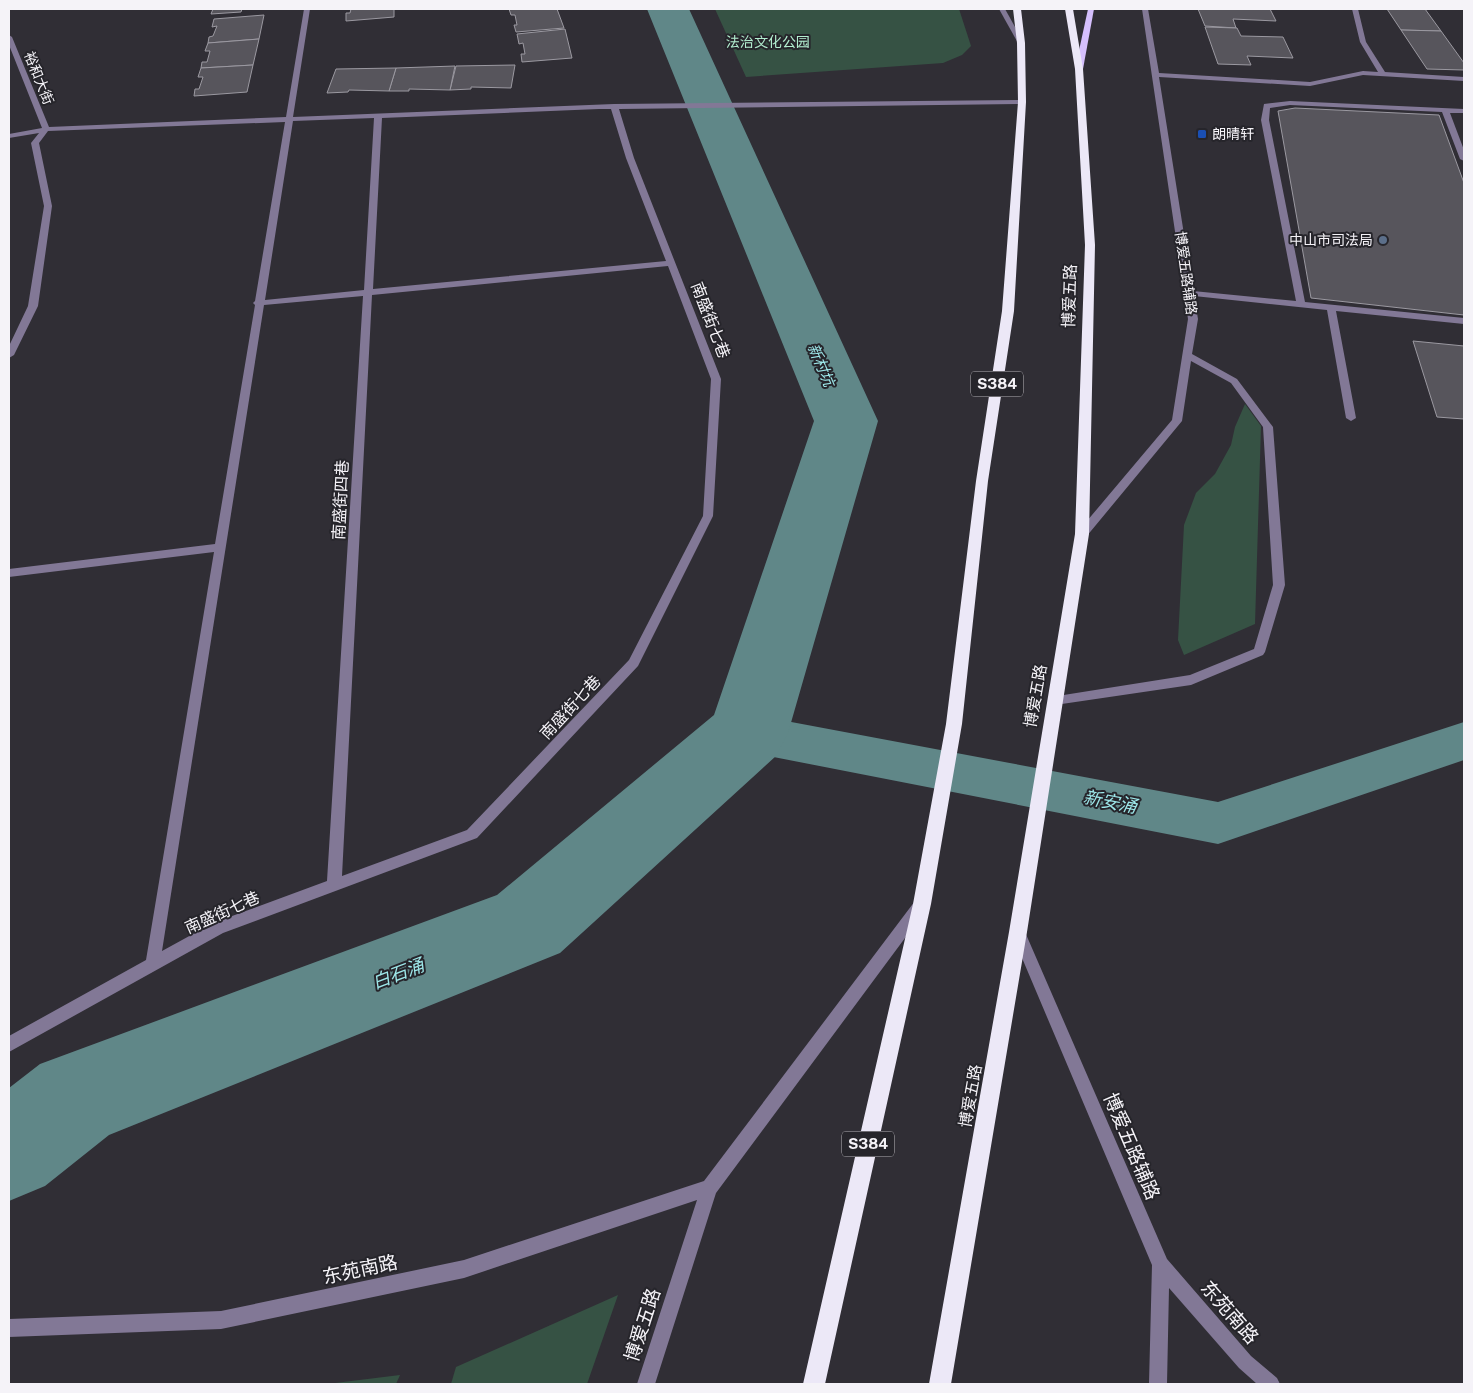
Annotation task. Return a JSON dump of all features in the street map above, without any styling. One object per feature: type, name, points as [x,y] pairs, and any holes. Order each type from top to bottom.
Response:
[{"type":"highway","name":"博爱五路","points":[[814,1384],[922,904],[954,724],[982,481],[1008,311],[1022,102],[1021,43],[1017,9]]},
{"type":"highway","name":"博爱五路","points":[[940,1384],[1018,932],[1082,534],[1090,245],[1079,69],[1069,9]]},
{"type":"main road","points":[[1079,69],[1091,9]]},
{"type":"street","points":[[153,964],[258,303],[307,9]]},
{"type":"street","points":[[1002,9],[1021,43]]},
{"type":"street","name":"博爱五路辅路","points":[[1082,534],[1177,420],[1193,319],[1144,9]]},
{"type":"street","points":[[1355,9],[1363,42],[1383,74]]},
{"type":"street","name":"裕和大街","points":[[9,37],[46,129]]},
{"type":"street","points":[[1155,75],[1310,84],[1363,73],[1464,79]]},
{"type":"street","points":[[9,136],[46,129],[614,106],[1022,102]]},
{"type":"street","points":[[1300,304],[1265,120],[1268,106],[1290,103],[1464,111]]},
{"type":"street","name":"南盛街七巷","points":[[9,1044],[218,928],[472,834],[634,663],[708,516],[716,379],[630,158],[614,106]]},
{"type":"street","points":[[1445,110],[1464,159]]},
{"type":"street","name":"南盛街四巷","points":[[334,886],[378,116]]},
{"type":"street","points":[[9,355],[33,306],[48,206],[35,143],[46,129]]},
{"type":"street","points":[[258,303],[671,263]]},
{"type":"street","points":[[1189,293],[1464,321]]},
{"type":"street","points":[[1331,307],[1351,418]]},
{"type":"street","points":[[1055,700],[1191,680],[1259,652],[1279,585],[1268,427],[1234,381],[1187,355]]},
{"type":"street","points":[[9,573],[220,547]]},
{"type":"street","name":"博爱五路","points":[[646,1384],[709,1188],[922,904]]},
{"type":"street","name":"博爱五路辅路","points":[[1018,932],[1161,1265],[1158,1384]]},
{"type":"street","name":"东苑南路","points":[[9,1328],[221,1320],[464,1269],[709,1188]]},
{"type":"street","name":"东苑南路","points":[[1161,1265],[1245,1362],[1271,1384]]},
{"type":"green space","name":"法治文化公园","points":[[715,9],[959,9],[971,46],[962,55],[943,63],[746,77]]},
{"type":"green space","points":[[1245,404],[1261,426],[1255,624],[1184,655],[1178,640],[1184,525],[1196,493],[1215,474],[1231,445],[1235,427]]},
{"type":"green space","points":[[618,1295],[587,1384],[451,1384],[456,1367]]},
{"type":"green space","points":[[400,1375],[396,1384],[327,1384]]},
{"type":"building","points":[[213,9],[242,9],[241,12],[211,14]]},
{"type":"building","points":[[351,9],[394,9],[394,17],[346,21],[346,13],[350,13]]},
{"type":"building","points":[[509,9],[557,9],[564,28],[516,32],[514,25],[517,25],[515,15],[511,15]]},
{"type":"building","points":[[1198,9],[1270,9],[1276,21],[1233,19],[1236,28],[1205,26]]},
{"type":"building","points":[[1387,9],[1425,9],[1441,31],[1401,30]]},
{"type":"building","points":[[264,15],[259,39],[208,43],[209,37],[213,36],[217,26],[212,27],[214,19]]},
{"type":"building","points":[[1205,27],[1237,28],[1241,36],[1283,37],[1293,58],[1247,56],[1251,65],[1218,64]]},
{"type":"building","points":[[565,29],[572,58],[522,62],[521,54],[525,54],[523,43],[519,44],[517,34]]},
{"type":"building","points":[[1401,30],[1441,31],[1464,63],[1464,70],[1427,69]]},
{"type":"building","points":[[259,39],[253,65],[201,68],[202,62],[207,62],[210,51],[205,51],[208,43]]},
{"type":"building","points":[[253,65],[247,92],[194,96],[195,89],[199,89],[203,77],[198,77],[201,68]]},
{"type":"building","points":[[515,65],[511,88],[471,87],[471,89],[450,90],[456,66]]},
{"type":"building","points":[[455,66],[450,90],[409,89],[409,91],[389,91],[396,68]]},
{"type":"building","points":[[396,68],[389,91],[349,90],[348,92],[327,93],[336,69]]},
{"type":"building","name":"中山市司法局","points":[[1295,108],[1439,115],[1464,183],[1464,315],[1311,298],[1278,111]]},
{"type":"building","points":[[1413,341],[1464,346],[1464,419],[1437,417]]},
{"type":"waterway","name":"白石涌","points":[[9,1150],[75,1099],[528,924],[748,733],[846,421],[668,9]]},
{"type":"waterway","name":"新安涌","points":[[748,733],[1218,823],[1464,741]]},
{"type":"place","name":"朗晴轩","points":[[1202,134]]},
{"type":"place","name":"中山市司法局","points":[[1383,240]]},
{"type":"water label","name":"新村坑","points":[[821,365]]}]
